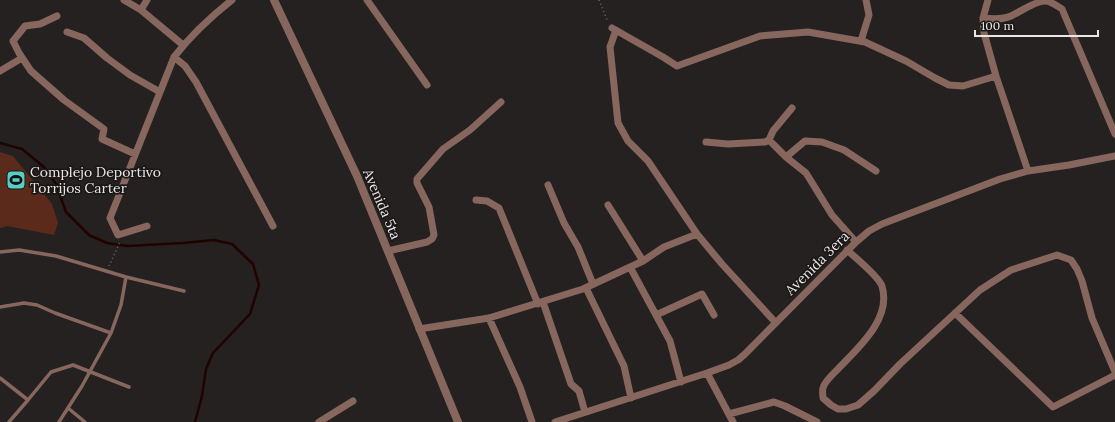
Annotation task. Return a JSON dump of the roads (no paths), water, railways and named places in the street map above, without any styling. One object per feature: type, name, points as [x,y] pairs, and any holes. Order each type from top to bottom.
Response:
[{"type":"street","points":[[124,0],[141,10],[183,45]]},
{"type":"street","points":[[141,10],[147,0]]},
{"type":"street","points":[[147,226],[118,235],[110,218],[174,57],[183,45],[210,17],[232,0]]},
{"type":"street","name":"Avenida 5ta","points":[[274,0],[357,176],[458,422]]},
{"type":"street","points":[[367,0],[427,85]]},
{"type":"street","points":[[861,41],[869,15],[866,0]]},
{"type":"street","points":[[988,0],[983,18],[984,33],[996,76],[1028,171]]},
{"type":"street","points":[[983,18],[995,19],[1010,16],[1034,4],[1045,1],[1053,3],[1062,9],[1115,134]]},
{"type":"street","points":[[57,16],[40,24],[25,26],[13,41],[22,58],[31,71],[64,100],[104,129],[102,139],[135,154]]},
{"type":"street","points":[[776,323],[722,264],[697,234],[648,161],[628,140],[618,123],[610,47],[614,29],[677,66],[760,36],[808,32],[861,41],[906,61],[949,85],[963,86],[996,76]]},
{"type":"street","points":[[68,32],[84,38],[130,75],[160,92]]},
{"type":"street","points":[[174,57],[185,66],[196,82],[273,226]]},
{"type":"street","points":[[0,71],[22,58]]},
{"type":"street","points":[[388,251],[427,242],[432,239],[434,235],[429,207],[417,183],[417,180],[443,149],[470,130],[501,102]]},
{"type":"street","points":[[706,142],[728,144],[765,142],[769,140],[773,130],[792,108]]},
{"type":"street","points":[[769,140],[786,157],[806,173],[832,215],[856,242]]},
{"type":"street","points":[[786,157],[805,141],[822,142],[844,150],[876,171]]},
{"type":"street","name":"Avenida 3era","points":[[555,422],[681,382],[729,365],[738,360],[847,250],[869,231],[882,224],[1000,179],[1028,171],[1115,156]]},
{"type":"street","points":[[548,185],[564,223],[578,247],[589,286],[624,366],[631,398]]},
{"type":"street","points":[[476,200],[487,201],[499,208],[540,303],[571,384],[579,391],[585,412]]},
{"type":"street","points":[[608,205],[643,261]]},
{"type":"street","points":[[419,329],[489,318],[540,303],[589,286],[643,261],[664,247],[697,234]]},
{"type":"street","points":[[847,250],[882,284],[883,303],[877,323],[868,338],[830,378],[823,388],[823,398],[838,409],[858,406],[900,364],[980,290],[1011,270],[1057,256],[1071,260],[1077,269],[1082,281],[1092,318],[1115,372]]},
{"type":"street","points":[[630,267],[670,341],[681,382]]},
{"type":"street","points":[[656,315],[702,294],[714,315]]},
{"type":"street","points":[[955,313],[1053,407],[1115,375]]},
{"type":"street","points":[[489,318],[520,387],[532,422]]},
{"type":"street","points":[[707,373],[733,422]]},
{"type":"street","points":[[319,422],[353,401]]},
{"type":"street","points":[[729,414],[774,402],[817,422]]},
{"type":"lane","points":[[0,252],[19,250],[56,256],[126,277],[184,291]]},
{"type":"lane","points":[[59,422],[90,372],[111,333],[121,305],[126,277]]},
{"type":"lane","points":[[0,307],[24,303],[37,305],[111,333]]},
{"type":"lane","points":[[9,422],[51,372],[73,364],[129,387]]},
{"type":"lane","points":[[0,378],[28,400]]},
{"type":"lane","points":[[68,408],[85,422]]},
{"type":"waterway","points":[[0,143],[22,149],[44,167],[56,184],[66,212],[89,235],[107,243],[128,246],[214,240],[232,244],[253,264],[259,285],[250,314],[213,353],[206,369],[202,396],[195,422]]},
{"type":"place","name":"Complejo Deportivo Torrijos Carter","points":[[16,180]]}]
